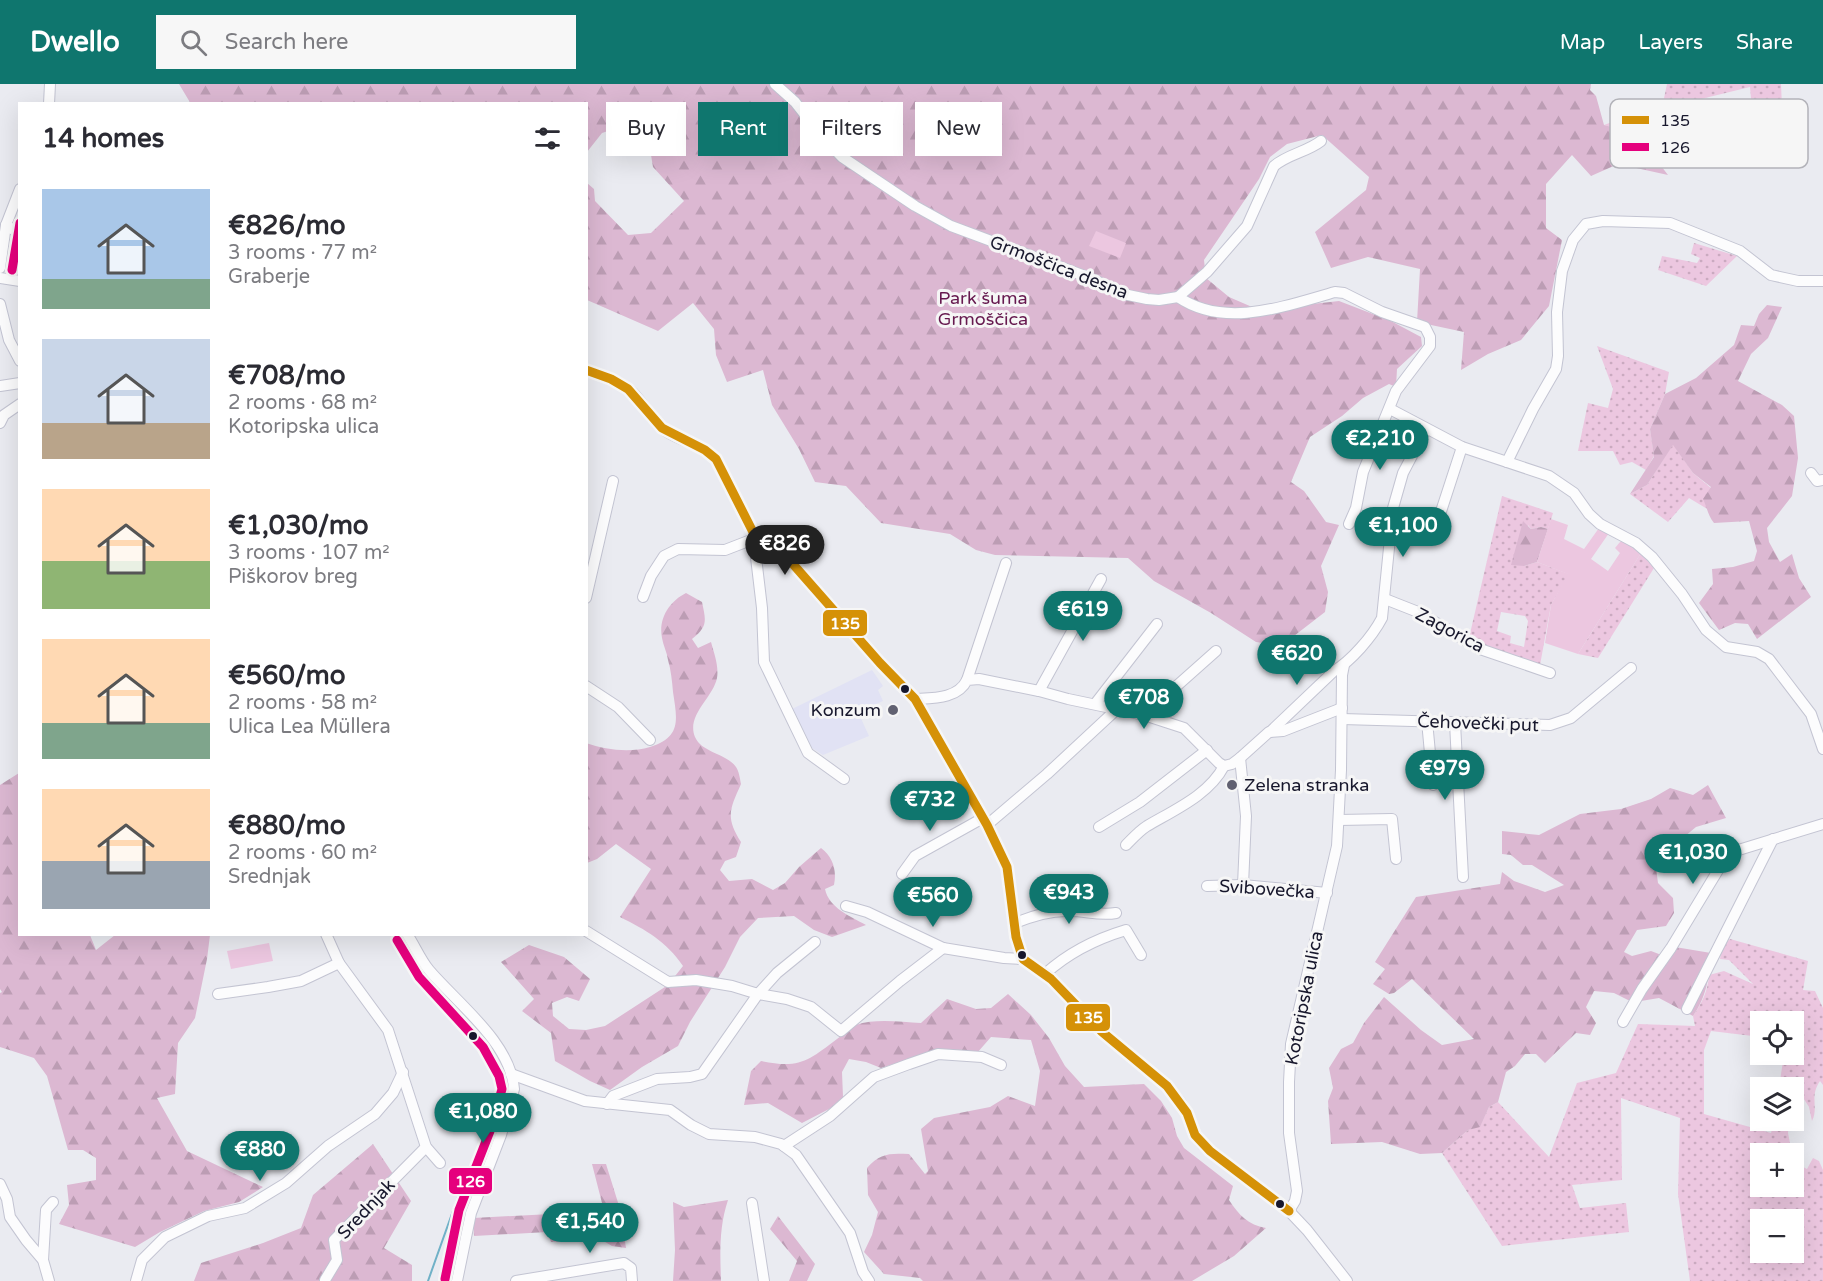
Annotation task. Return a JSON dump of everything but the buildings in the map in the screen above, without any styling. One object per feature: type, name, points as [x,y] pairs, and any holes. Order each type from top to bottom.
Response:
[{"type":"street","points":[[49,102],[50,84]]},
{"type":"street","name":"Grmoščica desna","points":[[775,84],[795,102],[842,157],[905,200],[951,226],[1128,295],[1159,300],[1178,297]]},
{"type":"street","points":[[1321,141],[1311,149],[1282,160],[1274,166],[1247,226],[1207,272],[1178,297],[1193,307],[1249,314],[1335,292],[1344,293],[1382,312],[1425,327],[1430,337],[1430,346],[1396,391],[1363,472],[1356,508],[1350,524]]},
{"type":"street","points":[[0,268],[6,225],[18,194]]},
{"type":"street","points":[[1507,462],[1556,369],[1557,312],[1562,271],[1573,240],[1586,224],[1603,221],[1670,223],[1740,251],[1771,275],[1798,281],[1823,281]]},
{"type":"street","points":[[6,225],[18,233]]},
{"type":"street","points":[[0,278],[18,281]]},
{"type":"street","points":[[0,304],[9,340],[18,357]]},
{"type":"street","points":[[588,371],[614,380],[633,393],[666,432],[710,452],[716,459],[756,538],[764,662],[808,753],[844,779]]},
{"type":"street","points":[[0,386],[18,383]]},
{"type":"street","points":[[0,423],[4,415],[18,405]]},
{"type":"street","points":[[1390,409],[1462,447],[1549,476],[1574,493],[1589,514],[1600,524],[1636,543],[1652,557],[1682,594],[1706,630],[1726,647],[1757,652],[1770,659],[1811,714],[1823,749]]},
{"type":"street","points":[[1224,766],[1240,758],[1334,671],[1344,665],[1373,634],[1382,618],[1393,508],[1403,473],[1426,429]]},
{"type":"street","points":[[1432,539],[1462,447]]},
{"type":"street","points":[[1812,473],[1816,481],[1823,480]]},
{"type":"street","points":[[588,589],[613,481]]},
{"type":"street","points":[[643,597],[651,576],[664,556],[678,549],[725,550],[756,538]]},
{"type":"street","points":[[756,538],[792,563],[880,663],[915,699],[985,822],[1007,867],[1014,923],[1023,959]]},
{"type":"street","points":[[915,699],[955,693],[964,685],[1006,563]]},
{"type":"street","points":[[1039,691],[1101,579]]},
{"type":"street","name":"Zagorica","points":[[1384,599],[1418,612],[1480,649],[1550,673]]},
{"type":"street","points":[[1095,704],[1157,624]]},
{"type":"street","points":[[1144,715],[1216,651]]},
{"type":"street","name":"Kotoripska ulica","points":[[1289,1211],[1295,1201],[1297,1191],[1289,1133],[1291,1044],[1337,846],[1344,665]]},
{"type":"street","name":"Čehovečki put","points":[[1342,714],[1455,723],[1550,725],[1571,718],[1631,668]]},
{"type":"street","points":[[967,680],[979,679],[1039,691],[1144,715],[1184,728],[1224,766]]},
{"type":"street","points":[[588,687],[618,707],[650,740]]},
{"type":"street","points":[[902,874],[915,856],[985,822],[1047,774],[1117,709]]},
{"type":"street","points":[[1269,732],[1283,731],[1342,714]]},
{"type":"street","points":[[1427,721],[1433,785]]},
{"type":"street","points":[[1455,723],[1464,877]]},
{"type":"street","points":[[1099,827],[1140,802],[1207,750]]},
{"type":"street","points":[[1240,758],[1246,816],[1243,885]]},
{"type":"street","points":[[1125,845],[1144,827],[1174,811],[1204,789],[1220,775],[1224,766]]},
{"type":"street","points":[[1338,820],[1392,819],[1396,860]]},
{"type":"street","points":[[1623,1022],[1723,862],[1737,850],[1823,824]]},
{"type":"street","points":[[1687,1009],[1773,839]]},
{"type":"street","name":"Svibovečka","points":[[1208,886],[1243,885],[1327,893]]},
{"type":"street","points":[[846,906],[867,912],[943,948],[1023,959],[1045,974],[1101,1031],[1167,1086],[1181,1103],[1195,1135],[1203,1145],[1289,1211],[1347,1281]]},
{"type":"street","points":[[1014,923],[1056,911],[1072,910],[1101,915],[1116,913]]},
{"type":"street","points":[[1045,974],[1064,958],[1086,946],[1126,930],[1141,955]]},
{"type":"street","points":[[588,932],[668,982],[696,980],[787,999],[811,1007],[841,1031],[943,948]]},
{"type":"street","points":[[327,936],[339,963],[388,1030],[426,1147],[440,1163]]},
{"type":"street","points":[[412,936],[428,969],[488,1034],[507,1061],[514,1089],[501,1135],[471,1213],[457,1281]]},
{"type":"street","points":[[607,1104],[613,1095],[657,1080],[702,1074],[758,994],[777,973],[815,942]]},
{"type":"street","points":[[218,994],[301,981],[339,963]]},
{"type":"street","points":[[784,1146],[830,1116],[874,1077],[938,1054],[982,1057],[1001,1065]]},
{"type":"street","points":[[136,1281],[142,1260],[165,1237],[208,1216],[245,1208],[286,1183],[328,1146],[375,1114],[393,1093],[403,1072]]},
{"type":"street","points":[[511,1074],[574,1098],[607,1104],[670,1110],[709,1134],[755,1137],[784,1146],[796,1155],[850,1233],[863,1272],[869,1281]]},
{"type":"street","name":"Srednjak","points":[[325,1280],[337,1260],[334,1240],[426,1147]]},
{"type":"street","points":[[0,1184],[7,1199],[10,1217]]},
{"type":"street","points":[[49,1281],[43,1260],[46,1210],[53,1202]]},
{"type":"street","points":[[752,1203],[764,1281]]},
{"type":"street","points":[[0,1209],[10,1217],[43,1260]]},
{"type":"street","points":[[516,1281],[624,1263],[631,1268],[632,1281]]},
{"type":"shaded area","points":[[1667,84],[1781,84],[1782,99],[1751,99],[1750,87],[1701,99],[1664,99]]},
{"type":"shaded area","points":[[1096,231],[1126,243],[1120,258],[1089,246]]},
{"type":"shaded area","points":[[1694,243],[1737,256],[1706,286],[1658,270],[1662,256],[1697,263],[1700,258],[1691,254]]},
{"type":"shaded area","points":[[1597,346],[1669,372],[1665,394],[1650,429],[1654,456],[1646,470],[1632,462],[1620,465],[1613,451],[1578,451],[1588,403],[1608,408],[1613,389]]},
{"type":"shaded area","points":[[1673,444],[1693,473],[1711,488],[1709,510],[1689,498],[1668,522],[1630,494],[1647,485]]},
{"type":"shaded area","points":[[1502,496],[1553,513],[1548,529],[1541,527],[1531,529],[1528,525],[1524,566],[1537,562],[1569,574],[1551,605],[1540,665],[1492,651],[1469,638]],"holes":[[[1501,612],[1525,616],[1528,621],[1524,647],[1510,643],[1511,636],[1497,631]]]},
{"type":"shaded area","points":[[1551,519],[1568,525],[1564,539],[1584,549],[1599,528],[1609,533],[1591,559],[1608,571],[1620,553],[1615,548],[1620,542],[1623,541],[1641,553],[1578,654],[1545,643],[1551,605],[1568,574],[1537,562]]},
{"type":"shaded area","points":[[1641,553],[1654,568],[1598,658],[1578,654]]},
{"type":"shaded area","points":[[872,670],[883,686],[878,690],[883,701],[858,712],[869,736],[823,755],[812,748],[792,709]]},
{"type":"shaded area","points":[[1730,939],[1808,961],[1803,990],[1815,991],[1823,1008],[1823,1085],[1820,1081],[1815,1092],[1815,1111],[1812,1121],[1809,1107],[1804,1099],[1804,1077],[1781,1077],[1782,1065],[1804,1065],[1804,1011],[1750,1011],[1750,1036],[1711,1031],[1704,1050],[1704,1114],[1750,1127],[1750,1131],[1771,1133],[1772,1131],[1788,1131],[1790,1143],[1750,1143],[1750,1197],[1804,1197],[1804,1168],[1807,1169],[1813,1158],[1819,1161],[1823,1170],[1823,1281],[1690,1281],[1678,1194],[1680,1118],[1621,1098],[1622,1180],[1572,1185],[1580,1208],[1626,1203],[1629,1232],[1502,1246],[1442,1153],[1468,1130],[1480,1126],[1489,1107],[1498,1102],[1549,1157],[1577,1083],[1616,1073],[1638,1024],[1695,1026],[1693,1016],[1704,997],[1709,975],[1724,971],[1753,984],[1729,960],[1720,959],[1722,946]]},
{"type":"shaded area","points":[[269,943],[273,961],[231,969],[227,951]]},
{"type":"green space","name":"Park šuma Grmoščica","points":[[179,84],[1591,84],[1590,90],[1596,96],[1604,125],[1610,127],[1610,168],[1591,176],[1572,155],[1546,184],[1546,228],[1562,240],[1549,306],[1521,340],[1488,354],[1461,370],[1464,332],[1417,322],[1420,269],[1368,257],[1331,268],[1315,232],[1366,190],[1369,177],[1322,135],[1287,144],[1270,157],[1259,179],[1204,260],[1206,278],[1229,297],[1259,310],[1339,301],[1391,321],[1421,337],[1422,346],[1397,369],[1396,387],[1389,384],[1363,398],[1342,416],[1310,437],[1291,482],[1304,491],[1326,522],[1339,525],[1321,566],[1328,592],[1325,612],[1281,646],[1256,642],[1154,581],[1128,558],[995,555],[976,550],[950,534],[881,523],[846,486],[815,482],[799,449],[772,405],[763,370],[727,382],[716,355],[714,329],[693,303],[658,331],[588,300],[588,184],[594,189],[595,201],[628,235],[651,233],[684,201],[653,167],[651,156],[686,156],[686,102],[606,102],[606,132],[602,133],[588,151],[588,102],[190,102]]},
{"type":"green space","name":"Park šuma Grmoščica","points":[[1636,168],[1663,168],[1668,175]]},
{"type":"green space","points":[[1767,305],[1782,307],[1768,338],[1751,354],[1738,381],[1782,405],[1794,416],[1798,458],[1792,496],[1767,528],[1769,542],[1780,562],[1792,554],[1799,578],[1811,597],[1757,639],[1748,624],[1735,623],[1719,630],[1699,603],[1713,584],[1712,569],[1733,567],[1754,561],[1757,551],[1749,521],[1714,523],[1703,499],[1711,487],[1693,473],[1673,445],[1647,485],[1630,494],[1654,457],[1650,429],[1665,394],[1696,378],[1734,345],[1741,325],[1754,326],[1759,314]]},
{"type":"green space","points":[[1523,521],[1531,529],[1541,527],[1548,529],[1537,562],[1524,566],[1511,565]]},
{"type":"green space","points":[[686,593],[702,602],[703,627],[692,639],[698,648],[711,642],[717,669],[715,685],[694,721],[695,737],[708,750],[732,762],[738,771],[741,784],[732,807],[731,819],[741,842],[736,857],[725,861],[720,870],[729,881],[752,879],[773,890],[785,883],[821,848],[829,855],[835,874],[834,885],[825,889],[827,896],[841,911],[866,925],[832,937],[814,930],[794,916],[758,918],[740,937],[678,1046],[642,1067],[610,1090],[555,1061],[551,1033],[522,1011],[534,999],[501,962],[529,945],[564,957],[590,979],[579,1001],[567,997],[552,1003],[553,1016],[569,1029],[586,1030],[605,1026],[668,985],[683,966],[655,937],[620,917],[651,869],[616,844],[597,859],[588,863],[588,744],[610,749],[634,750],[660,743],[672,732],[675,726],[676,711],[670,668],[661,631],[666,611]]},
{"type":"green space","points":[[18,774],[18,936],[90,936],[96,950],[114,936],[210,936],[195,1018],[178,1043],[175,1094],[157,1098],[187,1151],[263,1187],[239,1202],[204,1211],[135,1247],[59,1224],[69,1205],[67,1185],[96,1180],[96,1158],[83,1150],[68,1150],[47,1076],[34,1058],[0,1047],[0,993],[2,992],[0,989],[0,785]]},
{"type":"green space","points":[[1708,785],[1726,818],[1696,827],[1655,861],[1658,883],[1673,898],[1674,913],[1666,926],[1637,930],[1624,952],[1632,956],[1651,951],[1664,956],[1669,946],[1711,953],[1706,986],[1693,1016],[1659,998],[1641,1001],[1628,1000],[1614,993],[1594,991],[1586,1007],[1596,1023],[1590,1035],[1576,1033],[1545,1063],[1536,1054],[1525,1054],[1515,1066],[1506,1072],[1498,1102],[1489,1107],[1480,1127],[1468,1130],[1442,1153],[1420,1154],[1382,1142],[1331,1144],[1328,1101],[1333,1088],[1329,1068],[1341,1049],[1353,1043],[1364,1023],[1384,997],[1421,1030],[1442,1045],[1474,1039],[1412,979],[1394,993],[1389,994],[1373,984],[1385,969],[1375,962],[1416,897],[1500,884],[1502,872],[1514,881],[1545,892],[1564,885],[1532,865],[1523,865],[1511,855],[1502,854],[1502,831],[1539,835],[1580,814],[1621,809],[1651,799],[1670,788],[1693,795]]},
{"type":"green space","points":[[1008,994],[1031,1015],[1049,1038],[1065,1066],[1084,1087],[1144,1084],[1161,1101],[1172,1118],[1177,1136],[1184,1148],[1233,1186],[1229,1200],[1236,1210],[1249,1222],[1266,1228],[1234,1256],[1192,1281],[923,1281],[920,1278],[884,1274],[864,1252],[872,1235],[878,1212],[868,1195],[867,1168],[876,1159],[886,1155],[909,1154],[925,1174],[928,1171],[921,1129],[934,1118],[990,1107],[1008,1096],[1035,1106],[1040,1071],[1031,1040],[991,1037],[977,1053],[937,1050],[881,1068],[849,1059],[842,1072],[843,1097],[831,1108],[802,1123],[768,1103],[744,1105],[751,1071],[761,1061],[785,1064],[810,1058],[856,1025],[880,1021],[921,1023],[947,999],[976,1009],[991,1008]]},
{"type":"green space","points":[[373,1144],[411,1201],[384,1248],[412,1265],[412,1281],[194,1281],[201,1263],[301,1228],[313,1195]]},
{"type":"green space","points":[[592,1164],[606,1164],[620,1209],[626,1248],[612,1246],[600,1239],[551,1242],[547,1232],[474,1236],[473,1218],[570,1213],[602,1203]]},
{"type":"green space","points":[[728,1200],[720,1250],[721,1281],[673,1281],[675,1250],[673,1202],[684,1207]]},
{"type":"green space","points":[[778,1216],[815,1264],[807,1281],[789,1281],[797,1261],[770,1229]]},
{"type":"waterway","points":[[428,1281],[459,1194],[475,1172],[488,1147],[505,1083],[488,1047]]},
{"type":"transit line","name":"126","points":[[12,270],[18,235]]},
{"type":"transit line","name":"135","points":[[588,371],[611,379],[628,389],[662,428],[705,450],[716,459],[756,538],[792,563],[880,663],[915,699],[987,825],[1007,867],[1016,937],[1023,959],[1051,979],[1101,1031],[1167,1086],[1187,1113],[1195,1135],[1210,1151],[1289,1211]]},
{"type":"transit line","name":"126","points":[[397,940],[419,977],[483,1047],[499,1076],[502,1089],[490,1131],[459,1210],[445,1279]]},
{"type":"place","name":"Konzum","points":[[893,710]]},
{"type":"place","name":"Zelena stranka","points":[[1232,785]]}]
